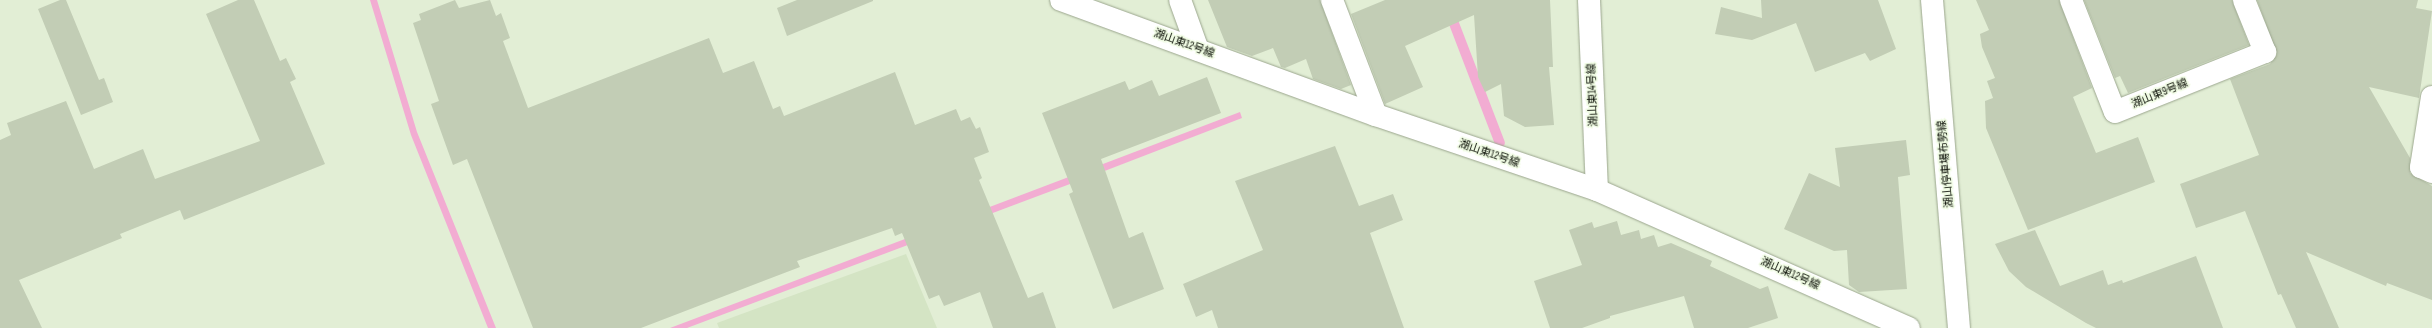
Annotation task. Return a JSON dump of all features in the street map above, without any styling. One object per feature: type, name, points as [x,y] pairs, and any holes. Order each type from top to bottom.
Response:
[{"type":"street","name":"湖山東12号線","points":[[1061,0],[1376,115],[1597,190],[1909,328]]},
{"type":"street","points":[[1180,0],[1198,50]]},
{"type":"street","points":[[1332,0],[1376,115]]},
{"type":"street","name":"湖山東14号線","points":[[1589,0],[1597,190]]},
{"type":"street","name":"湖山停車場布勢線","points":[[1932,0],[1959,328]]},
{"type":"street","name":"湖山東9号線","points":[[2071,0],[2115,112],[2265,52],[2244,0]]},
{"type":"street","points":[[2432,97],[2421,167],[2432,172]]},
{"type":"shaded area","points":[[370,0],[377,0],[417,132],[496,328],[488,328],[411,135]]},
{"type":"shaded area","points":[[1240,112],[1242,118],[1102,172],[687,328],[670,328]]},
{"type":"shaded area","points":[[906,254],[937,328],[719,328],[717,323]]},
{"type":"building","points":[[60,0],[66,0],[99,80],[104,78],[113,102],[81,115],[38,9]]},
{"type":"building","points":[[238,0],[254,0],[280,61],[286,58],[296,79],[290,82],[325,164],[184,220],[180,210],[120,234],[122,238],[19,280],[42,328],[0,328],[0,140],[11,135],[7,123],[66,101],[94,169],[143,149],[155,179],[260,141],[206,14]]},
{"type":"building","points":[[455,0],[459,8],[490,0],[496,16],[501,13],[510,38],[503,41],[528,108],[709,38],[723,73],[754,61],[773,109],[780,106],[784,116],[895,72],[915,125],[956,109],[961,121],[970,117],[976,129],[980,127],[989,152],[974,158],[982,178],[979,180],[1028,298],[1043,292],[1056,328],[993,328],[980,292],[944,306],[939,295],[929,299],[902,233],[895,236],[892,228],[797,261],[800,267],[641,328],[533,328],[467,159],[453,165],[431,104],[439,101],[413,23],[421,20],[419,14]]},
{"type":"building","points":[[797,0],[873,1],[787,36],[777,8]]},
{"type":"building","points":[[1208,0],[1320,0],[1351,85],[1341,89],[1313,79],[1306,59],[1285,68],[1281,67],[1273,48],[1252,56],[1227,47]]},
{"type":"building","points":[[1385,0],[1550,0],[1553,67],[1549,67],[1554,125],[1525,127],[1504,116],[1501,84],[1485,92],[1478,77],[1474,15],[1405,46],[1423,87],[1385,104],[1351,14]]},
{"type":"building","points":[[1761,0],[1878,0],[1896,49],[1870,61],[1865,53],[1815,72],[1796,23],[1752,40],[1715,34],[1721,7],[1762,18]]},
{"type":"building","points":[[1976,0],[2059,0],[2092,88],[2073,97],[2096,153],[2138,137],[2155,182],[2028,230],[1986,128],[1985,101],[1993,98],[1987,81],[1995,78],[1982,47],[1980,34],[1989,30]]},
{"type":"building","points":[[2084,0],[2232,0],[2249,45],[2128,93],[2120,76],[2115,78]]},
{"type":"building","points":[[2257,0],[2418,0],[2416,8],[2432,11],[2419,98],[2369,87],[2410,158],[2410,173],[2432,186],[2432,300],[2387,283],[2386,286],[2306,252],[2339,328],[2296,328],[2281,294],[2278,295],[2245,211],[2196,228],[2180,184],[2259,155],[2230,79],[2270,64],[2277,54]]},
{"type":"building","points":[[1207,77],[1221,113],[1101,159],[1129,238],[1143,232],[1164,289],[1113,309],[1069,194],[1073,192],[1042,113],[1125,81],[1129,90],[1152,80],[1159,96]]},
{"type":"building","points":[[1906,140],[1910,175],[1898,177],[1907,289],[1859,292],[1849,285],[1847,250],[1834,251],[1784,229],[1809,173],[1840,187],[1835,148]]},
{"type":"building","points":[[1335,146],[1359,206],[1393,194],[1403,220],[1370,233],[1404,328],[1218,328],[1212,310],[1196,317],[1183,284],[1263,250],[1235,181]]},
{"type":"building","points":[[1617,221],[1621,235],[1639,230],[1641,239],[1654,235],[1658,247],[1671,243],[1712,261],[1710,266],[1760,289],[1768,286],[1778,318],[1748,328],[1694,328],[1684,296],[1610,316],[1610,318],[1582,328],[1550,328],[1534,281],[1582,265],[1569,230],[1592,222],[1594,228]]},
{"type":"building","points":[[2035,230],[2060,286],[2103,270],[2108,285],[2122,280],[2123,283],[2196,256],[2223,328],[2096,328],[2086,323],[2026,287],[2009,271],[1995,244]]},
{"type":"waterway","points":[[1445,0],[1500,143]]}]
